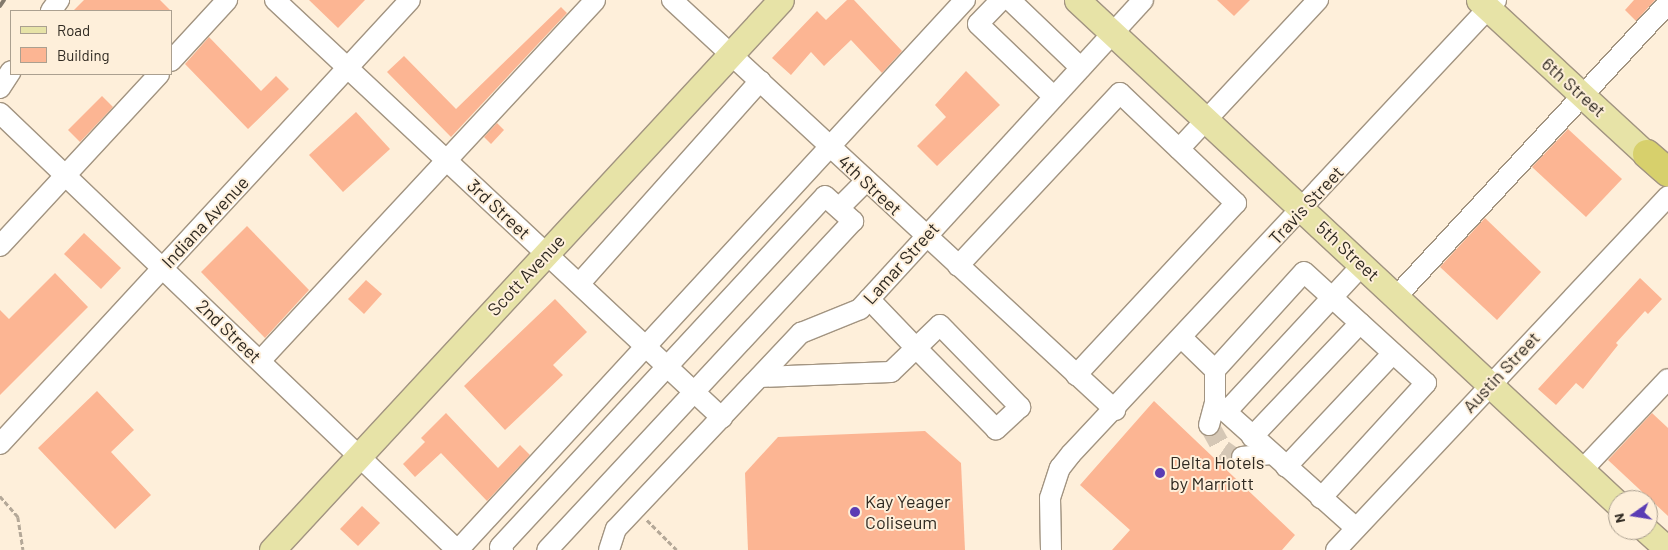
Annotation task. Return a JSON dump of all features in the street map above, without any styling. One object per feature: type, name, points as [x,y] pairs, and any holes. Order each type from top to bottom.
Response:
[{"type":"highway","points":[[1647,154],[1668,173]]},
{"type":"main road","name":"Scott Avenue","points":[[272,550],[781,0]]},
{"type":"main road","name":"5th Street","points":[[1077,0],[1303,208],[1608,495]]},
{"type":"main road","name":"6th Street","points":[[1488,3],[1647,154]]},
{"type":"main road","points":[[1657,540],[1668,550]]},
{"type":"street","points":[[172,60],[227,0]]},
{"type":"street","name":"3rd Street","points":[[275,0],[646,344],[722,418]]},
{"type":"street","name":"Indiana Avenue","points":[[0,444],[410,0]]},
{"type":"street","points":[[260,361],[595,0]]},
{"type":"street","name":"4th Street","points":[[672,0],[1114,410]]},
{"type":"street","points":[[458,550],[965,0]]},
{"type":"street","points":[[1001,0],[978,24],[1054,97]]},
{"type":"street","points":[[1010,0],[1081,68]]},
{"type":"street","name":"Lamar Street","points":[[609,550],[616,529],[801,333],[851,315],[869,299],[1144,0]]},
{"type":"street","points":[[1179,150],[1318,0]]},
{"type":"street","name":"Travis Street","points":[[1051,550],[1050,498],[1054,481],[1070,454],[1114,410],[1303,208],[1488,3]]},
{"type":"street","points":[[1396,296],[1668,3]]},
{"type":"street","points":[[0,88],[10,73]]},
{"type":"street","points":[[0,246],[158,75]]},
{"type":"street","points":[[580,283],[760,81]]},
{"type":"street","points":[[958,266],[1120,93],[1236,203],[1076,375]]},
{"type":"street","name":"2nd Street","points":[[0,113],[458,550]]},
{"type":"street","points":[[839,208],[866,181]]},
{"type":"street","points":[[503,550],[500,547],[825,196],[853,221],[696,393],[547,550]]},
{"type":"street","name":"Austin Street","points":[[1336,550],[1489,384],[1668,196]]},
{"type":"street","points":[[1209,425],[1221,407],[1362,265]]},
{"type":"street","points":[[1215,370],[1304,272],[1426,383],[1322,498]]},
{"type":"street","points":[[760,377],[891,372],[916,348],[940,325],[1020,407],[996,429],[916,348],[869,299]]},
{"type":"street","points":[[1252,437],[1360,323]]},
{"type":"street","points":[[1182,338],[1215,370],[1221,407],[1252,437],[1356,528]]},
{"type":"street","points":[[1286,467],[1393,353]]},
{"type":"street","points":[[1582,470],[1668,379]]},
{"type":"street","points":[[1242,457],[1271,454]]},
{"type":"path","points":[[0,496],[18,517],[23,550]]},
{"type":"path","points":[[635,509],[677,550]]},
{"type":"building","points":[[84,0],[160,0],[170,10],[74,10]]},
{"type":"building","points":[[309,0],[365,0],[338,28]]},
{"type":"building","points":[[847,0],[854,0],[902,51],[882,73],[851,40],[824,66],[811,52],[791,75],[772,58],[817,11],[826,20]]},
{"type":"building","points":[[1217,0],[1250,0],[1234,16]]},
{"type":"building","points":[[1634,0],[1655,0],[1636,21],[1625,10]]},
{"type":"building","points":[[561,7],[567,13],[451,137],[387,72],[404,56],[456,109]]},
{"type":"building","points":[[209,37],[261,91],[276,76],[289,89],[248,129],[185,64]]},
{"type":"building","points":[[966,71],[1000,105],[937,166],[917,146],[946,117],[935,105]]},
{"type":"building","points":[[102,96],[113,107],[80,142],[68,130]]},
{"type":"building","points":[[356,112],[390,149],[343,192],[309,155]]},
{"type":"building","points":[[497,123],[504,130],[491,144],[484,137]]},
{"type":"building","points":[[1568,129],[1622,179],[1586,217],[1532,167]]},
{"type":"building","points":[[1485,218],[1541,272],[1497,320],[1440,267]]},
{"type":"building","points":[[247,226],[309,290],[265,338],[201,272]]},
{"type":"building","points":[[84,233],[121,268],[101,289],[64,254]]},
{"type":"building","points":[[55,273],[88,307],[0,395],[0,310],[9,319]]},
{"type":"building","points":[[1640,278],[1662,299],[1648,314],[1645,311],[1616,343],[1618,345],[1583,389],[1576,383],[1556,405],[1538,389]]},
{"type":"building","points":[[366,280],[382,294],[364,314],[348,299]]},
{"type":"building","points":[[555,299],[587,332],[553,365],[563,375],[505,430],[464,386]]},
{"type":"building","points":[[97,391],[134,430],[111,452],[151,495],[115,529],[38,448]]},
{"type":"building","name":"Delta Hotels by Marriott","points":[[1154,401],[1295,535],[1282,550],[1112,550],[1130,530],[1080,485]]},
{"type":"building","points":[[446,413],[498,468],[520,445],[530,455],[487,501],[441,453],[415,477],[403,464],[425,442],[421,438]]},
{"type":"building","points":[[1652,413],[1668,428],[1668,516],[1658,507],[1658,490],[1640,490],[1608,460]]},
{"type":"building","name":"Kay Yeager Coliseum","points":[[925,431],[961,463],[965,550],[748,550],[745,473],[778,437]]},
{"type":"building","points":[[362,506],[380,523],[358,546],[340,529]]},
{"type":"tunnel","points":[[1209,425],[1223,450],[1233,457],[1242,457]]},
{"type":"railway","points":[[0,6],[4,0]]},
{"type":"place","name":"Delta Hotels by Marriott","points":[[1160,473]]},
{"type":"place","name":"Kay Yeager Coliseum","points":[[855,512]]}]
